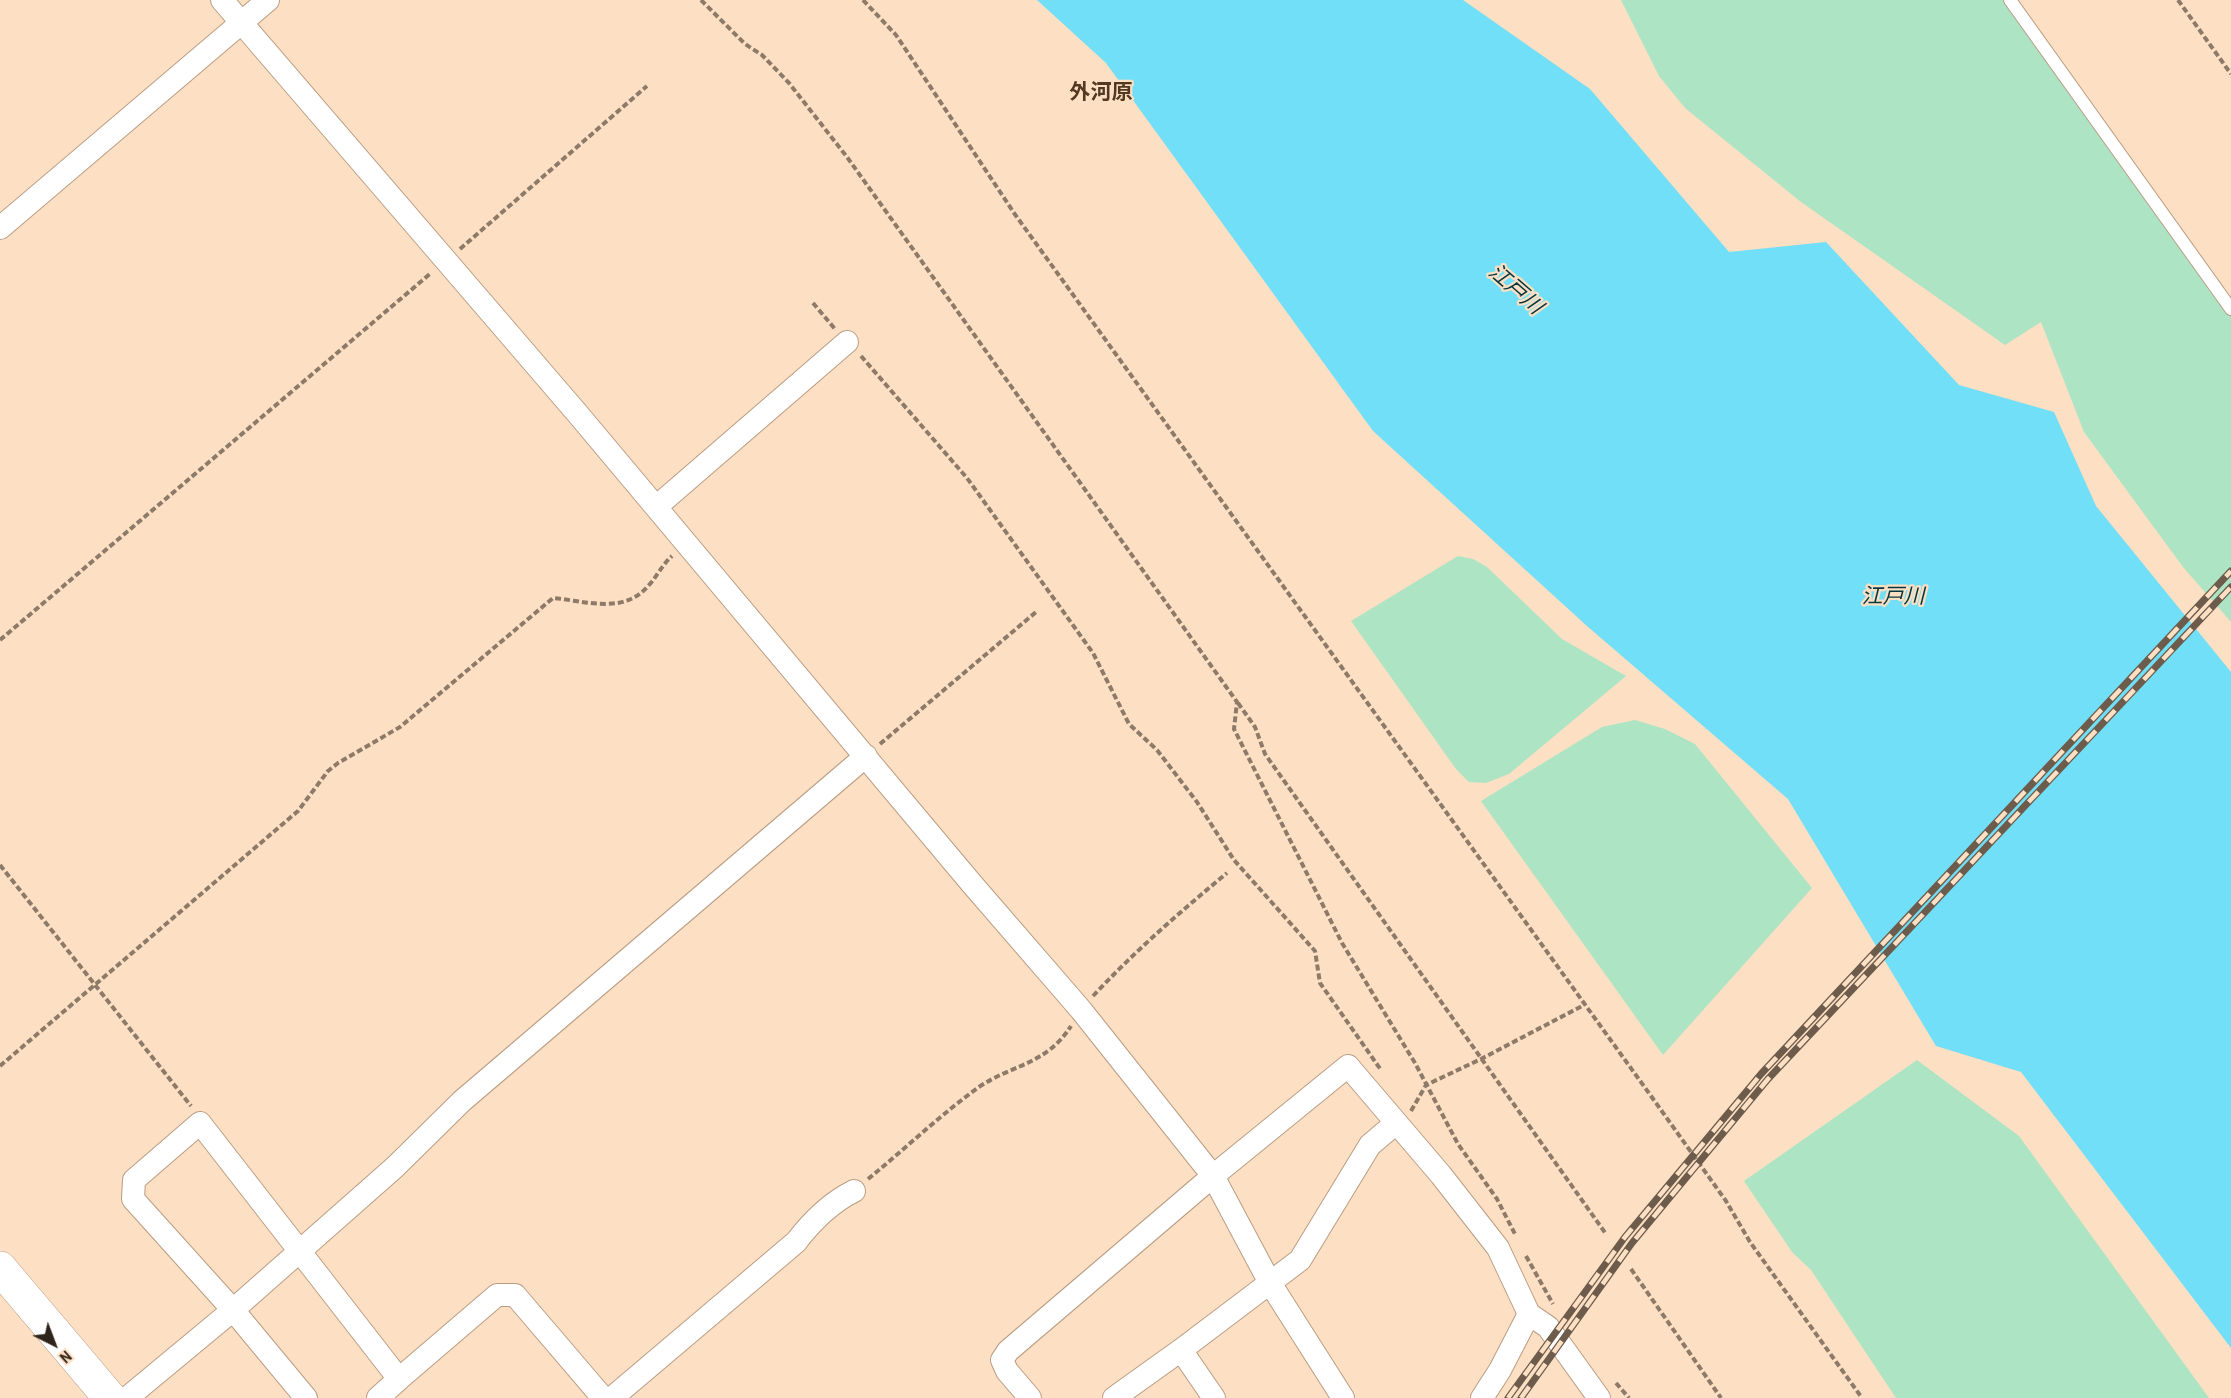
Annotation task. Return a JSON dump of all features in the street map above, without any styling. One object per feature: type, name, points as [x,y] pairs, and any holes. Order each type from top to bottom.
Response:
[{"type":"main road","points":[[0,1268],[110,1398]]},
{"type":"street","points":[[222,0],[656,507],[859,762],[972,884],[1081,1010],[1213,1176],[1270,1283],[1343,1398]]},
{"type":"street","points":[[0,228],[268,0]]},
{"type":"street","points":[[656,507],[847,342]]},
{"type":"street","points":[[128,1398],[233,1310],[395,1167],[462,1101],[859,762]]},
{"type":"street","points":[[1030,1398],[1006,1371],[1002,1360],[1008,1351],[1213,1176],[1348,1066],[1408,1117],[1441,1175],[1498,1248],[1529,1314],[1548,1327],[1599,1398]]},
{"type":"street","points":[[1113,1398],[1300,1260],[1370,1145],[1408,1117]]},
{"type":"street","points":[[306,1398],[233,1310],[134,1199],[134,1180],[200,1123],[399,1380]]},
{"type":"street","points":[[612,1398],[796,1242],[812,1222],[839,1198],[854,1191]]},
{"type":"street","points":[[378,1398],[497,1295],[515,1295],[603,1398]]},
{"type":"street","points":[[1482,1398],[1500,1370],[1529,1314]]},
{"type":"street","points":[[1181,1350],[1214,1398]]},
{"type":"lane","points":[[2010,0],[2231,309]]},
{"type":"path","points":[[701,0],[745,44],[762,55],[789,83],[847,157],[1255,727],[1265,754],[1606,1234]]},
{"type":"path","points":[[863,0],[896,35],[1014,213],[1719,1192],[1750,1242],[1862,1398]]},
{"type":"path","points":[[2178,0],[2231,74]]},
{"type":"path","points":[[0,640],[446,261],[647,86]]},
{"type":"path","points":[[813,303],[967,478],[1093,653],[1129,724],[1156,750],[1197,802],[1234,860],[1315,951],[1320,983],[1382,1072]]},
{"type":"path","points":[[0,1066],[298,812],[328,771],[400,727],[553,597],[617,605],[630,601],[649,586],[661,566],[686,544]]},
{"type":"path","points":[[859,762],[1036,612]]},
{"type":"path","points":[[1237,702],[1234,729],[1342,943],[1379,1002],[1458,1144],[1497,1199],[1517,1238]]},
{"type":"path","points":[[0,865],[198,1115],[200,1123]]},
{"type":"path","points":[[854,1191],[981,1086],[1030,1063],[1050,1050],[1065,1035],[1081,1010],[1125,962],[1170,920],[1227,873]]},
{"type":"path","points":[[1408,1117],[1426,1085],[1584,1005]]},
{"type":"path","points":[[1406,1102],[1408,1117]]},
{"type":"path","points":[[1522,1248],[1555,1308]]},
{"type":"path","points":[[1631,1269],[1721,1398]]},
{"type":"path","points":[[1612,1379],[1629,1398]]},
{"type":"green space","points":[[1621,0],[2017,0],[2231,300],[2231,622],[2183,567],[2084,432],[2041,322],[2005,345],[1801,202],[1685,108],[1659,76]]},
{"type":"green space","points":[[1458,556],[1473,559],[1487,567],[1562,639],[1626,676],[1509,774],[1486,783],[1469,782],[1456,769],[1351,621]]},
{"type":"green space","points":[[1635,720],[1665,729],[1695,744],[1812,888],[1663,1055],[1481,801],[1602,727]]},
{"type":"green space","points":[[1917,1060],[2019,1136],[2209,1398],[1896,1398],[1811,1270],[1792,1252],[1744,1181]]},
{"type":"water","name":"江戸川","points":[[1037,0],[1463,0],[1590,89],[1729,252],[1826,242],[1959,385],[2054,412],[2096,506],[2231,672],[2231,1348],[2021,1072],[1936,1046],[1788,799],[1587,626],[1373,431],[1106,63]]},
{"type":"railway","points":[[1508,1398],[1625,1237],[1761,1074],[2231,571]]},
{"type":"railway","points":[[1521,1398],[1632,1243],[1768,1079],[2231,587]]},
{"type":"district","name":"外河原","points":[[1101,93]]}]
